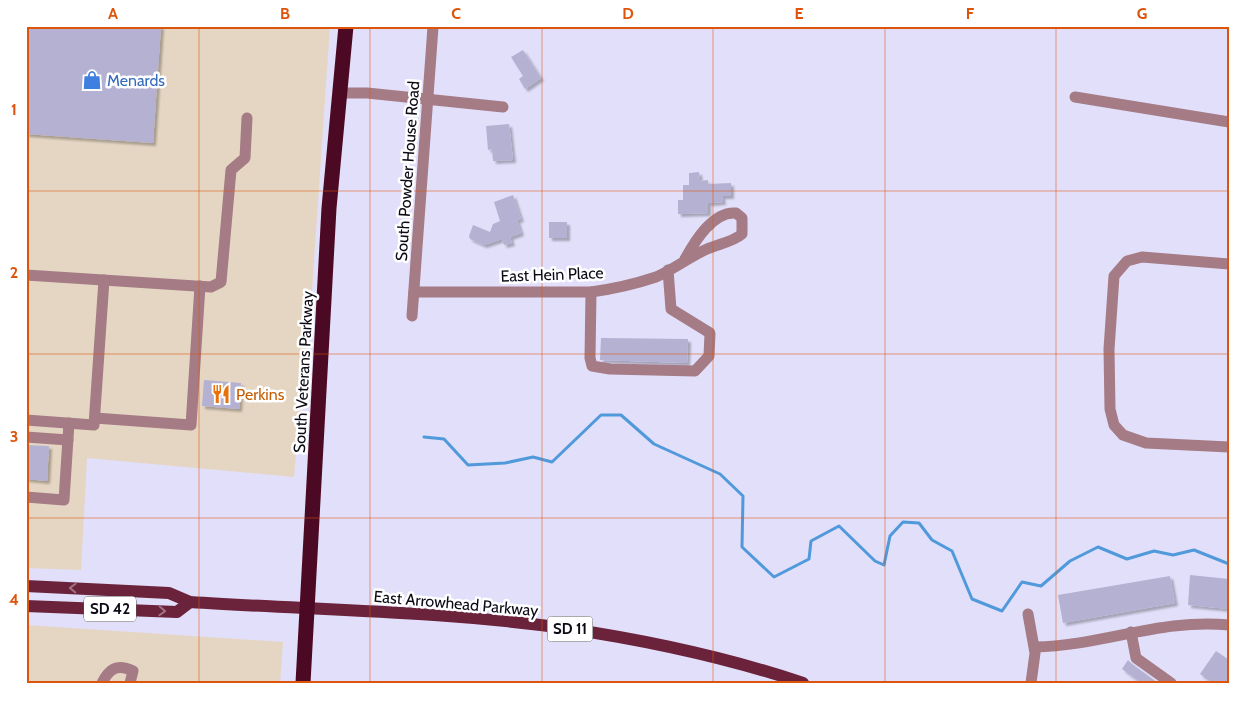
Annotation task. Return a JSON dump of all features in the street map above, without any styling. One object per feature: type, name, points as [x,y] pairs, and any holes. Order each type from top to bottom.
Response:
[{"type":"highway","points":[[342,63],[346,26]]},
{"type":"highway","points":[[342,63],[351,26]]},
{"type":"highway","name":"South Veterans Parkway","points":[[303,683],[329,218],[342,63]]},
{"type":"main road","name":"East Arrowhead Parkway","points":[[26,586],[170,593],[190,602],[482,620],[562,628],[702,654],[803,683]]},
{"type":"main road","name":"East Arrowhead Parkway","points":[[26,606],[177,612],[190,602]]},
{"type":"street","name":"South Powder House Road","points":[[412,316],[433,27]]},
{"type":"street","points":[[339,93],[367,93],[503,107]]},
{"type":"street","points":[[1075,97],[1229,122]]},
{"type":"street","points":[[26,275],[211,287],[222,282],[231,170],[245,158],[247,118]]},
{"type":"street","name":"East Hein Place","points":[[414,292],[591,292],[657,276],[684,259],[722,242],[737,238],[742,234],[742,218],[736,213],[727,212],[720,215],[694,244],[684,259]]},
{"type":"street","points":[[1229,264],[1142,257],[1127,261],[1114,276],[1109,349],[1110,409],[1114,425],[1123,435],[1146,443],[1229,447]]},
{"type":"street","points":[[591,292],[590,358],[592,366],[610,369],[695,371],[709,356],[710,333],[671,309],[668,270]]},
{"type":"street","points":[[26,420],[94,425],[104,280]]},
{"type":"street","points":[[95,418],[191,425],[200,286]]},
{"type":"street","points":[[26,497],[64,500],[69,423]]},
{"type":"street","points":[[26,437],[68,440]]},
{"type":"street","points":[[1028,614],[1035,647],[1031,683]]},
{"type":"street","points":[[1035,647],[1074,645],[1178,624],[1210,623],[1228,626]]},
{"type":"street","points":[[1132,632],[1136,658],[1171,683]]},
{"type":"street","points":[[102,683],[108,671],[115,668],[133,671],[130,683]]},
{"type":"shaded area","points":[[26,26],[330,26],[310,320],[307,320],[294,477],[87,458],[81,570],[26,568]]},
{"type":"shaded area","points":[[26,625],[283,642],[280,683],[26,683]]},
{"type":"building","name":"Menards","points":[[26,26],[161,26],[153,143],[26,134]]},
{"type":"building","points":[[523,50],[541,78],[525,89],[519,79],[523,76],[511,57]]},
{"type":"building","points":[[509,124],[513,160],[493,161],[492,149],[488,150],[486,126]]},
{"type":"building","points":[[699,172],[700,181],[708,180],[708,184],[731,183],[731,196],[722,196],[723,202],[708,203],[708,213],[678,214],[678,200],[683,200],[683,185],[689,185],[689,173]]},
{"type":"building","points":[[513,195],[521,219],[517,220],[521,233],[510,237],[512,243],[504,245],[502,239],[484,245],[470,239],[469,236],[473,225],[490,232],[493,224],[500,221],[494,202]]},
{"type":"building","points":[[549,222],[567,222],[567,238],[549,238]]},
{"type":"building","points":[[601,338],[688,339],[687,363],[600,360]]},
{"type":"building","name":"Perkins","points":[[204,380],[241,383],[239,409],[202,406]]},
{"type":"building","points":[[26,445],[49,446],[47,481],[26,479]]},
{"type":"building","points":[[1190,575],[1229,579],[1229,609],[1188,605]]},
{"type":"building","points":[[1170,576],[1175,603],[1063,623],[1058,595]]},
{"type":"building","points":[[1216,651],[1229,660],[1229,683],[1212,683],[1200,674]]},
{"type":"building","points":[[1128,660],[1158,683],[1141,683],[1122,669]]},
{"type":"waterway","points":[[424,437],[444,439],[468,465],[505,463],[533,457],[552,462],[601,415],[621,415],[654,444],[720,474],[743,496],[742,547],[774,577],[809,559],[811,541],[839,526],[875,561],[884,565],[890,536],[903,522],[919,523],[932,540],[952,551],[972,599],[1002,611],[1022,582],[1041,586],[1070,561],[1098,547],[1127,559],[1154,551],[1173,555],[1194,550],[1229,564]]},
{"type":"place","name":"Menards","points":[[92,80]]},
{"type":"place","name":"Perkins","points":[[221,394]]}]
